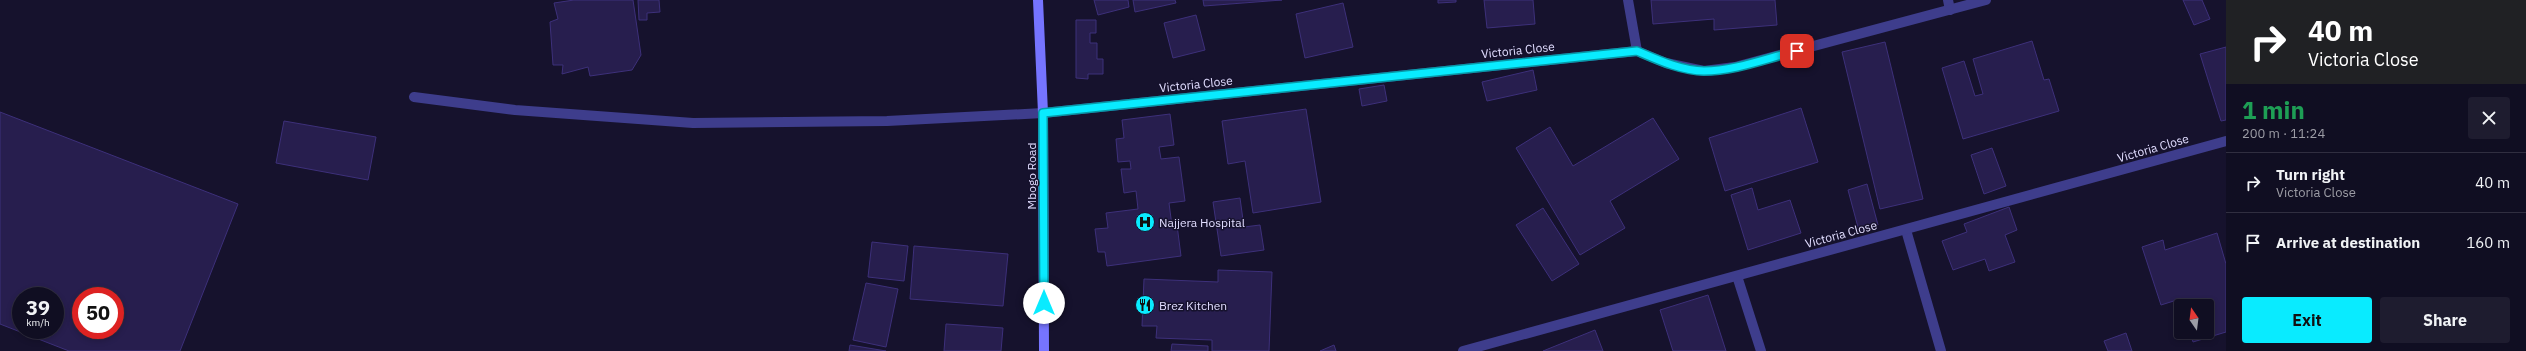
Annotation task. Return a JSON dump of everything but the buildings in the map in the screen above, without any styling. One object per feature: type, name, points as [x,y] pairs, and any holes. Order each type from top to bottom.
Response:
[{"type":"main road","name":"Mbogo Road","points":[[1038,0],[1043,113],[1044,351]]},
{"type":"street","points":[[1628,0],[1637,51],[1666,64],[1704,71],[1735,67],[1949,5],[1986,0]]},
{"type":"street","name":"Victoria Close","points":[[414,97],[515,110],[693,123],[887,121],[1043,113],[1637,51]]},
{"type":"street","name":"Victoria Close","points":[[1463,351],[2226,141]]},
{"type":"street","points":[[1906,230],[1940,351]]},
{"type":"street","points":[[1737,276],[1761,351]]},
{"type":"place","name":"Najjera Hospital","points":[[1145,222]]},
{"type":"place","name":"Brez Kitchen","points":[[1145,305]]},
{"type":"route","points":[[1044,303],[1043,113],[1637,51],[1666,64],[1704,71],[1735,67],[1797,51]]}]
